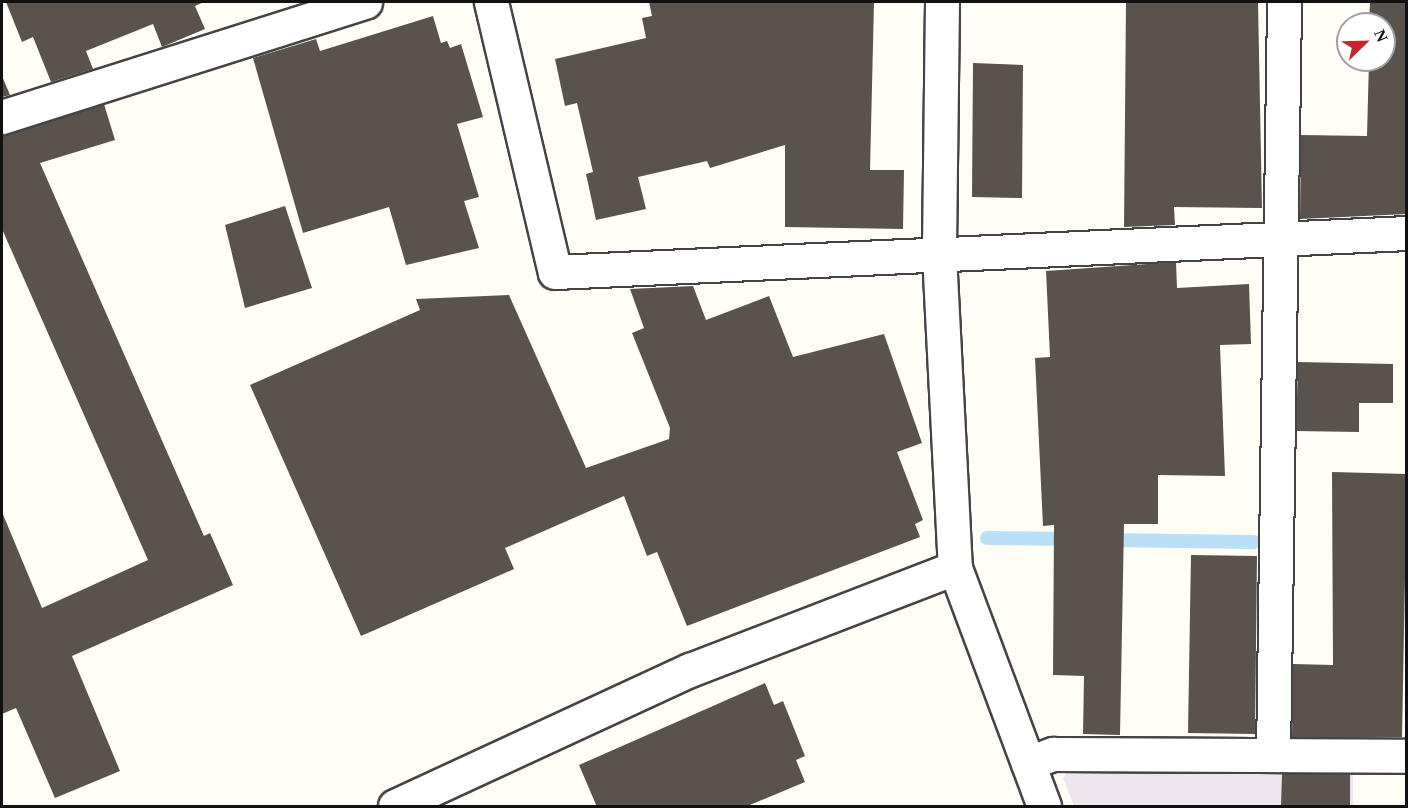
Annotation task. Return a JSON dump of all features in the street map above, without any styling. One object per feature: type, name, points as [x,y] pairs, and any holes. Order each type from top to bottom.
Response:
[{"type":"street","points":[[2,117],[365,2]]},
{"type":"street","points":[[491,2],[555,272],[1407,233]]},
{"type":"street","points":[[942,2],[939,254],[955,568],[1044,807]]},
{"type":"street","points":[[1273,755],[1284,2]]},
{"type":"street","points":[[395,807],[690,670],[955,568]]},
{"type":"street","points":[[1028,763],[1053,754],[1407,756]]},
{"type":"shaded area","points":[[1070,767],[1353,769],[1353,806],[1074,806],[1063,778]]},
{"type":"building","points":[[6,2],[204,2],[195,6],[205,29],[162,47],[153,24],[86,51],[93,69],[51,82],[33,37],[22,42]]},
{"type":"building","points":[[649,2],[874,2],[870,170],[904,170],[903,229],[785,227],[785,145],[710,168],[707,161],[638,177],[646,209],[596,220],[586,174],[593,172],[577,103],[565,106],[555,59],[646,38],[642,18],[652,16]]},
{"type":"building","points":[[1126,2],[1258,2],[1262,208],[1174,207],[1175,225],[1124,227]]},
{"type":"building","points":[[1370,2],[1407,2],[1407,214],[1300,219],[1301,135],[1367,136],[1369,72],[1396,72],[1396,12],[1370,12]]},
{"type":"building","points":[[433,16],[441,43],[447,41],[450,48],[461,44],[483,117],[457,124],[479,197],[464,201],[479,248],[406,265],[389,207],[303,233],[253,58],[316,39],[320,51]]},
{"type":"building","points":[[973,63],[1023,65],[1022,198],[972,197]]},
{"type":"building","points":[[2,76],[10,95],[2,97]]},
{"type":"building","points":[[104,104],[115,140],[40,163],[204,536],[210,533],[233,585],[72,656],[120,771],[55,798],[16,708],[2,714],[2,512],[42,608],[148,560],[2,229],[2,135]]},
{"type":"building","points":[[285,206],[312,288],[245,308],[225,225]]},
{"type":"building","points":[[1176,262],[1177,288],[1249,284],[1251,344],[1220,345],[1225,476],[1158,475],[1158,524],[1124,524],[1120,735],[1083,734],[1084,676],[1053,675],[1054,525],[1043,526],[1035,358],[1050,357],[1046,271]]},
{"type":"building","points":[[693,286],[706,320],[769,296],[793,357],[884,334],[922,443],[897,452],[923,520],[915,524],[920,537],[687,626],[657,552],[647,556],[624,496],[505,548],[514,569],[361,636],[250,385],[420,310],[416,299],[509,295],[586,468],[669,439],[670,428],[632,333],[644,328],[630,289]]},
{"type":"building","points":[[1298,362],[1393,364],[1393,403],[1359,403],[1359,432],[1296,431]]},
{"type":"building","points":[[1332,472],[1407,474],[1402,737],[1292,737],[1293,664],[1333,665]]},
{"type":"building","points":[[1191,555],[1257,556],[1255,734],[1188,733]]},
{"type":"building","points":[[765,683],[774,705],[783,701],[805,756],[796,760],[805,782],[745,807],[597,807],[579,765]]},
{"type":"building","points":[[1282,774],[1350,774],[1350,807],[1281,807]]},
{"type":"waterway","points":[[987,538],[1072,539]]},
{"type":"waterway","points":[[1106,540],[1254,542]]}]
